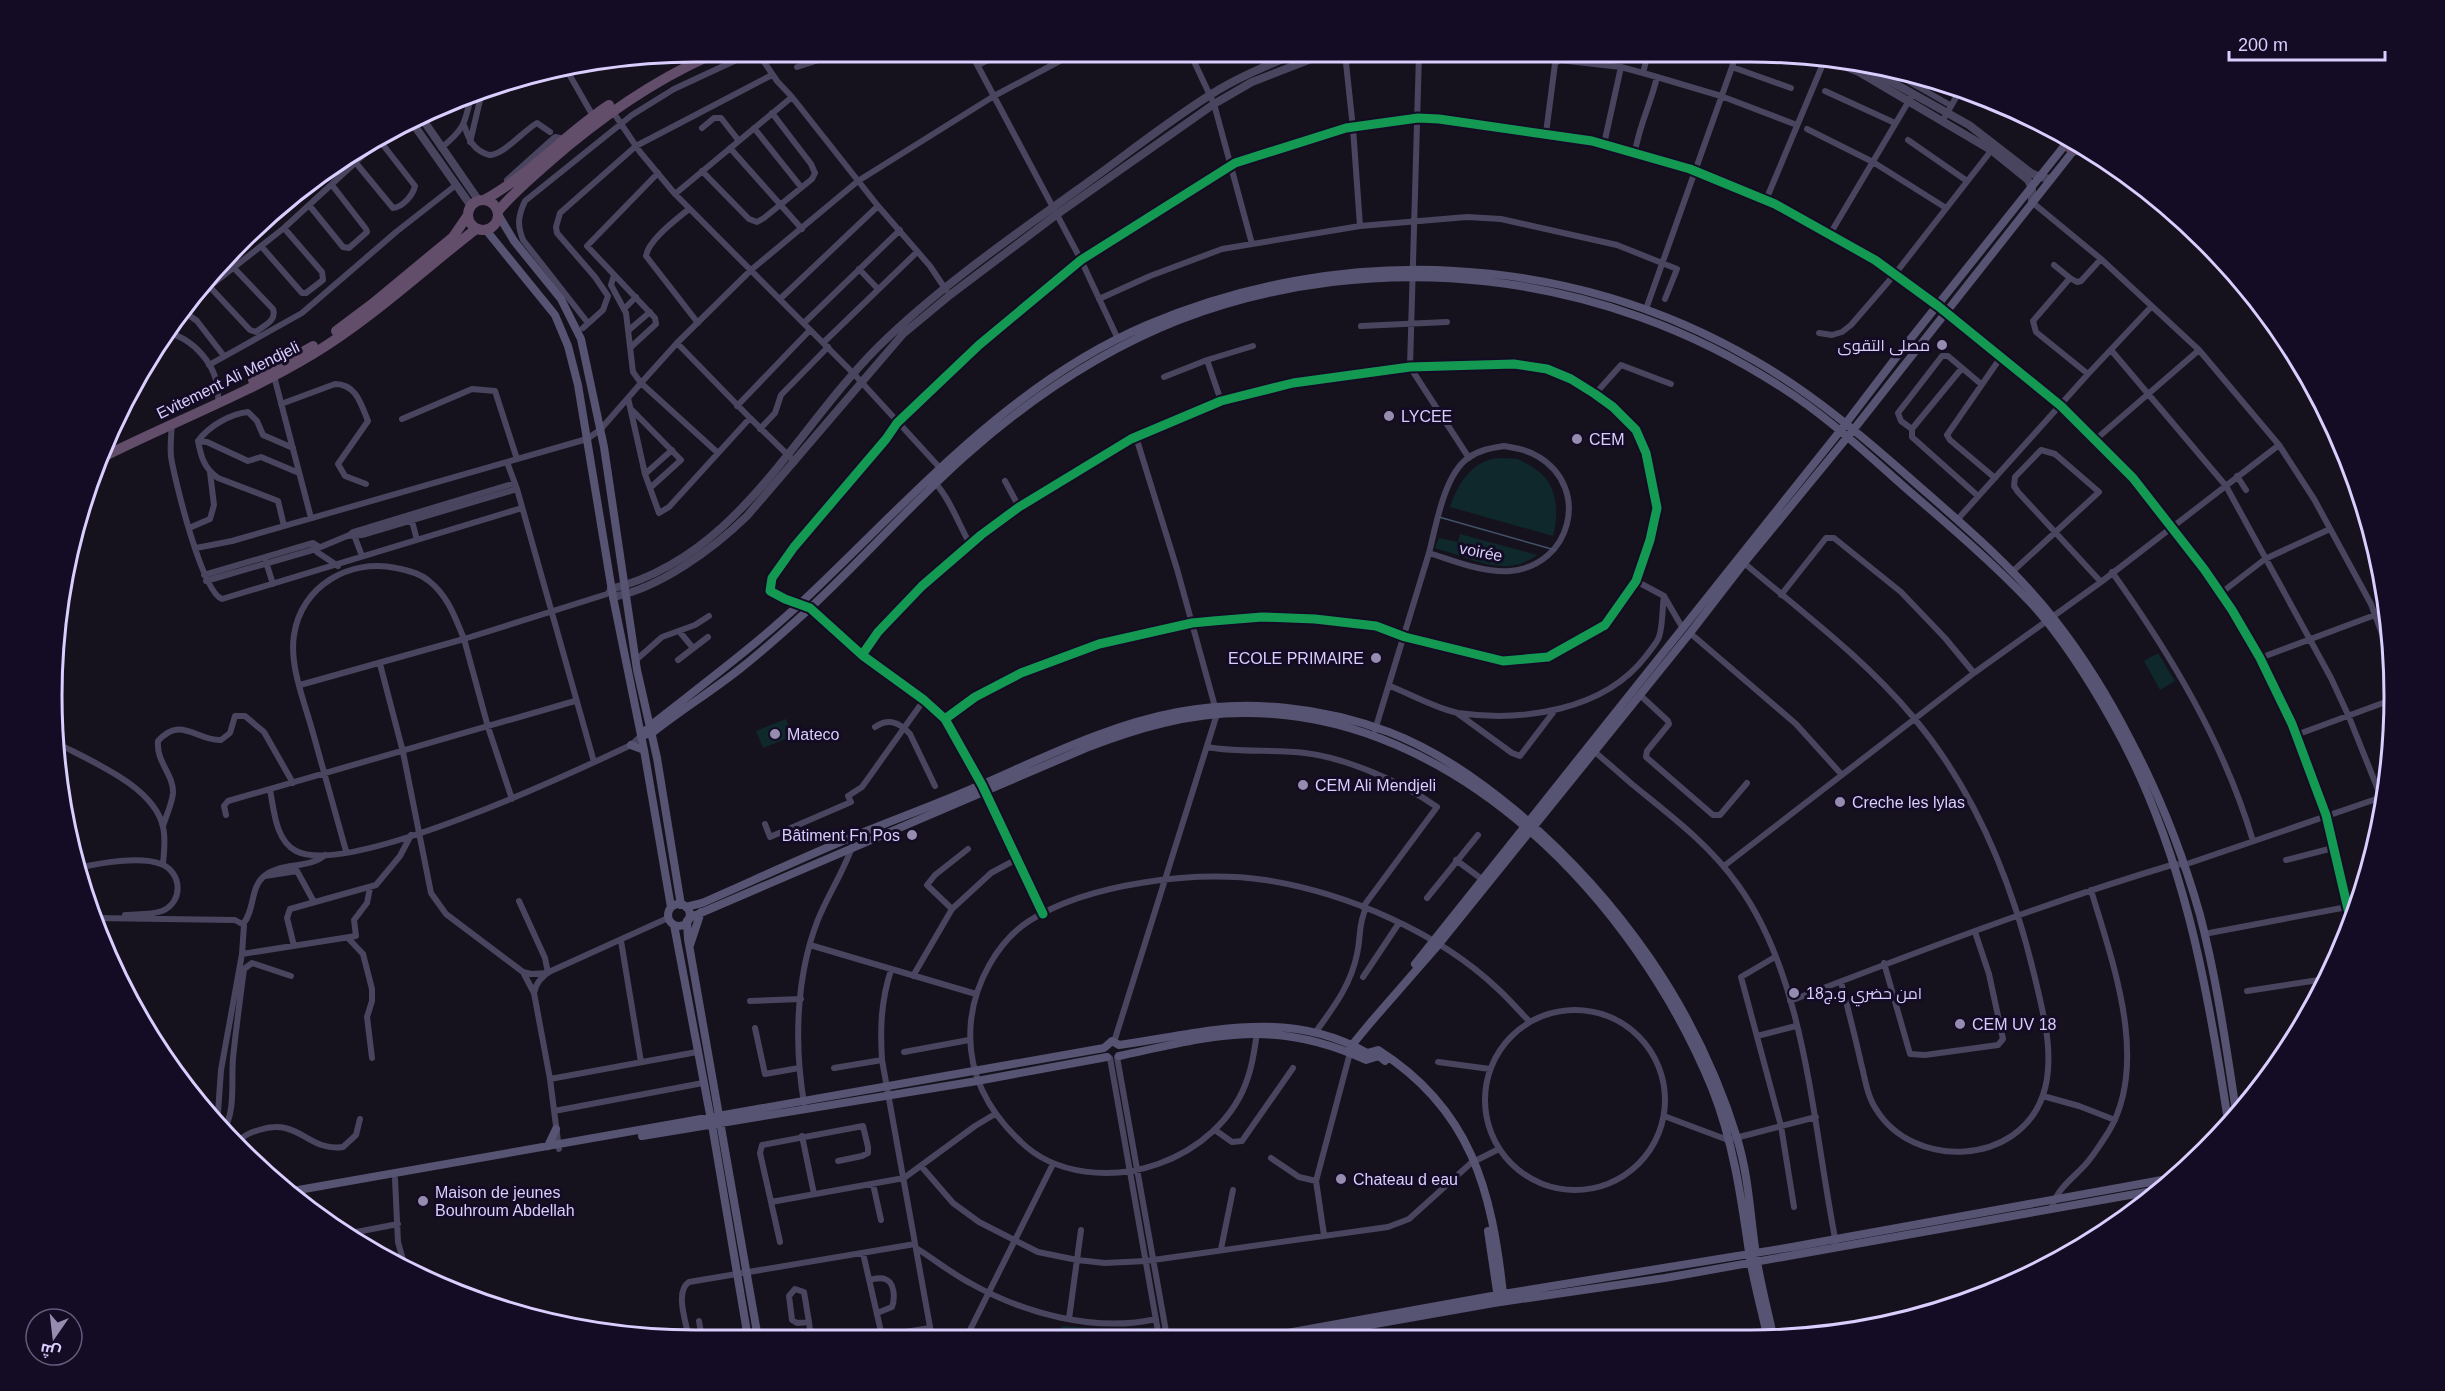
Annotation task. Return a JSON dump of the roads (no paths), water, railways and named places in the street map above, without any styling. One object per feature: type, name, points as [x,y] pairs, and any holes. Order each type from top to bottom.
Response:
[{"type":"highway","points":[[498,214],[493,203],[476,205],[470,223],[481,229],[496,224],[498,214],[519,188],[561,152],[613,112],[663,80],[699,61]]},
{"type":"highway","name":"Evitement Ali Mendjeli","points":[[114,444],[218,397],[330,335],[372,304],[453,237],[476,205],[507,188],[593,116],[630,91],[682,62]]},
{"type":"highway","name":"Evitement Ali Mendjeli","points":[[110,454],[274,376],[314,353],[357,325],[481,229]]},
{"type":"main road","points":[[1351,1049],[1385,1005],[1388,997],[1437,943],[1529,827],[1682,627],[1844,434],[1854,429],[2040,177],[2069,148]]},
{"type":"main road","points":[[1590,749],[1640,695],[1690,633],[1844,434],[1846,423],[2051,179],[2069,148]]},
{"type":"main road","points":[[498,214],[514,241],[561,300],[579,332],[600,430],[636,660],[651,729],[678,892],[688,920],[689,948],[715,1120],[742,1273],[756,1330]]},
{"type":"main road","points":[[481,229],[541,297],[562,330],[578,385],[610,593],[644,750],[671,907],[671,922],[703,1083],[715,1120]]},
{"type":"main road","points":[[641,736],[746,664],[810,608],[1028,393],[1058,372],[1118,339],[1207,303],[1256,288],[1359,271],[1492,272],[1580,289],[1646,309],[1751,358],[1794,384],[1854,429],[2012,572],[2085,662],[2130,737],[2168,823],[2204,934],[2220,1010],[2235,1103]]},
{"type":"main road","points":[[651,729],[799,605],[940,468],[992,427],[1086,366],[1176,321],[1281,290],[1412,273],[1530,286],[1629,311],[1735,358],[1785,389],[1844,434],[1944,521],[2048,618]]},
{"type":"main road","points":[[671,907],[700,908],[852,847],[1121,727],[1168,714],[1275,706],[1323,713],[1423,747],[1484,784],[1529,827],[1570,859],[1626,923],[1669,986],[1695,1032],[1715,1077],[1752,1206],[1753,1258],[1766,1329]]},
{"type":"main road","points":[[631,745],[644,750]]},
{"type":"main road","points":[[671,922],[683,925],[700,908],[854,836],[983,788]]},
{"type":"main road","points":[[1437,943],[1483,880],[1529,827]]},
{"type":"main road","points":[[2180,865],[2211,1010],[2227,1113]]},
{"type":"main road","points":[[678,892],[700,908]]},
{"type":"main road","points":[[689,948],[700,908]]},
{"type":"main road","points":[[305,1194],[887,1090],[974,1071],[1104,1048],[1107,1044],[1249,1026],[1285,1027],[1315,1033],[1351,1049],[1366,1060],[1379,1056],[1424,1093],[1458,1137],[1473,1162],[1485,1212],[1500,1297]]},
{"type":"main road","points":[[887,1090],[977,1081],[1180,1043],[1257,1032],[1299,1037],[1351,1049]]},
{"type":"main road","points":[[1113,1057],[1121,1052],[1117,1043]]},
{"type":"main road","points":[[1104,1048],[1113,1057]]},
{"type":"main road","points":[[548,1146],[556,1129]]},
{"type":"main road","points":[[300,1190],[548,1146],[558,1147]]},
{"type":"main road","points":[[1836,1243],[2055,1198],[2157,1181]]},
{"type":"main road","points":[[1305,1330],[2142,1193]]},
{"type":"main road","points":[[1753,1258],[1771,1329]]},
{"type":"main road","points":[[742,1273],[747,1330]]},
{"type":"main road","points":[[1337,1330],[1500,1297]]},
{"type":"street","points":[[734,61],[674,88],[620,123],[525,201],[519,214],[518,226],[523,240],[586,326],[603,310],[608,296],[595,277],[556,233],[563,210],[636,146],[772,75]]},
{"type":"street","points":[[763,61],[878,206],[930,266],[948,292]]},
{"type":"street","points":[[797,67],[816,61]]},
{"type":"street","points":[[976,61],[1081,260],[1118,339]]},
{"type":"street","points":[[978,65],[986,61]]},
{"type":"street","points":[[196,548],[214,546],[586,439],[600,430],[677,343],[751,270],[858,181],[994,96],[1060,61]]},
{"type":"street","points":[[1194,61],[1214,104],[1252,244]]},
{"type":"street","points":[[300,685],[380,664],[626,590],[682,567],[723,539],[747,516],[854,374],[900,327],[1210,94],[1279,61]]},
{"type":"street","points":[[1055,211],[1214,104],[1252,82],[1306,61]]},
{"type":"street","points":[[1346,61],[1360,226]]},
{"type":"street","points":[[1375,732],[1405,637],[1444,496],[1455,474],[1469,458],[1410,367],[1419,61]]},
{"type":"street","points":[[1546,133],[1555,64],[1558,61]]},
{"type":"street","points":[[1568,61],[1621,67],[1643,73],[1721,96],[1797,125]]},
{"type":"street","points":[[1643,73],[1646,61]]},
{"type":"street","points":[[1646,309],[1734,61]]},
{"type":"street","points":[[1766,200],[1824,66]]},
{"type":"street","points":[[1604,144],[1621,67]]},
{"type":"street","points":[[1732,67],[1791,88]]},
{"type":"street","points":[[1857,71],[1946,113]]},
{"type":"street","points":[[569,75],[593,116]]},
{"type":"street","points":[[1876,75],[1895,88]]},
{"type":"street","points":[[1635,152],[1638,130],[1653,94],[1657,77]]},
{"type":"street","points":[[1895,88],[1899,80]]},
{"type":"street","points":[[1909,82],[1946,113],[2031,173],[2051,179]]},
{"type":"street","points":[[1825,91],[1895,123]]},
{"type":"street","points":[[1946,113],[1956,96]]},
{"type":"street","points":[[675,194],[792,97]]},
{"type":"street","points":[[1830,234],[1911,97]]},
{"type":"street","points":[[470,142],[480,100]]},
{"type":"street","points":[[441,148],[459,134],[464,125],[469,104]]},
{"type":"street","points":[[613,112],[636,146],[675,194],[863,382],[897,423],[940,468]]},
{"type":"street","points":[[702,171],[753,221],[759,221],[801,187],[814,176],[815,170],[772,113]]},
{"type":"street","points":[[702,128],[714,118],[721,118],[739,141]]},
{"type":"street","points":[[1043,914],[983,788],[945,719],[924,700],[861,655],[810,608],[770,591],[772,578],[794,547],[897,423],[979,345],[1081,260],[1232,166],[1346,128],[1418,118],[1546,133],[1604,144],[1696,172],[1766,200],[1830,234],[1894,274],[1942,309],[2061,406],[2133,478],[2172,526],[2221,593],[2260,658],[2296,735],[2326,815],[2347,907]]},
{"type":"street","points":[[424,123],[476,205]]},
{"type":"street","points":[[464,125],[470,142],[483,153],[495,155],[527,128],[537,123],[550,132]]},
{"type":"street","points":[[415,127],[456,185],[476,205]]},
{"type":"street","points":[[754,128],[801,187]]},
{"type":"street","points":[[1807,129],[1873,162],[1946,208]]},
{"type":"street","points":[[1908,140],[1967,181]]},
{"type":"street","points":[[356,163],[393,208],[398,207],[411,195],[415,186],[382,144]]},
{"type":"street","points":[[1819,333],[1832,335],[1842,332],[1894,274],[1994,147]]},
{"type":"street","points":[[1994,147],[2028,180],[2032,188],[2032,202],[2101,259],[2199,350],[2279,445],[2314,499],[2379,627]]},
{"type":"street","points":[[730,148],[802,229]]},
{"type":"street","points":[[217,280],[284,228],[367,153]]},
{"type":"street","points":[[631,347],[656,324],[655,318],[587,246],[658,173]]},
{"type":"street","points":[[309,204],[343,247],[349,248],[365,236],[368,232],[332,185]]},
{"type":"street","points":[[209,365],[302,312],[396,232],[456,185]]},
{"type":"street","points":[[780,299],[878,206]]},
{"type":"street","points":[[689,209],[653,243],[646,256],[698,323]]},
{"type":"street","points":[[1100,299],[1150,276],[1222,249],[1360,226],[1467,217],[1501,219],[1617,245],[1677,269],[1665,299]]},
{"type":"street","points":[[261,246],[302,293],[306,293],[323,280],[322,272],[284,228]]},
{"type":"street","points":[[804,323],[900,230]]},
{"type":"street","points":[[760,429],[772,417],[781,395],[878,289],[917,252]]},
{"type":"street","points":[[2054,265],[2077,282],[2081,281],[2101,259]]},
{"type":"street","points":[[211,288],[250,330],[256,332],[273,319],[275,315],[273,309],[233,267]]},
{"type":"street","points":[[859,269],[878,289]]},
{"type":"street","points":[[614,275],[611,285],[624,309],[629,330],[634,377],[718,453]]},
{"type":"street","points":[[2070,278],[2033,321],[2033,327],[2036,332],[2088,374]]},
{"type":"street","points":[[619,297],[627,289]]},
{"type":"street","points":[[792,459],[863,382],[903,334],[948,292]]},
{"type":"street","points":[[624,309],[636,297]]},
{"type":"street","points":[[1957,520],[2151,306]]},
{"type":"street","points":[[629,330],[650,312]]},
{"type":"street","points":[[189,315],[197,321],[224,356]]},
{"type":"street","points":[[1361,326],[1448,322]]},
{"type":"street","points":[[738,406],[810,330]]},
{"type":"street","points":[[175,334],[188,341],[204,355],[218,391],[218,397]]},
{"type":"street","points":[[677,343],[792,459]]},
{"type":"street","points":[[1164,377],[1207,360],[1253,346]]},
{"type":"street","points":[[2111,350],[2226,486],[2310,640],[2349,717],[2377,783]]},
{"type":"street","points":[[2095,440],[2199,350]]},
{"type":"street","points":[[1912,429],[1901,421],[1898,413],[1942,356],[1948,356],[1981,384]]},
{"type":"street","points":[[1995,478],[1947,435],[2001,357]]},
{"type":"street","points":[[1207,360],[1221,401]]},
{"type":"street","points":[[1595,394],[1621,365],[1671,384]]},
{"type":"street","points":[[861,655],[878,632],[922,586],[970,544],[1019,507],[1136,437],[1221,401],[1293,383],[1410,367],[1525,366],[1547,369],[1571,379],[1595,394],[1613,407],[1636,430],[1647,453],[1657,508],[1650,540],[1636,581],[1605,624],[1548,657],[1503,661],[1405,637],[1376,626],[1315,619],[1263,616],[1192,623],[1099,644],[1032,669],[975,698],[945,719]]},
{"type":"street","points":[[1962,368],[1912,429],[1913,440],[1978,496]]},
{"type":"street","points":[[274,376],[311,518]]},
{"type":"street","points":[[281,404],[335,384],[344,384],[354,391],[368,420],[338,464],[345,476],[366,484]]},
{"type":"street","points":[[402,419],[472,389],[495,391],[517,459]]},
{"type":"street","points":[[628,398],[645,474],[657,512],[662,513],[750,418]]},
{"type":"street","points":[[632,410],[681,459],[681,463],[650,488]]},
{"type":"street","points":[[198,441],[207,430],[237,413],[248,412],[257,421],[264,435],[293,448]]},
{"type":"street","points":[[172,424],[172,459],[189,528],[205,578],[213,593],[222,599],[522,508]]},
{"type":"street","points":[[1117,1043],[1207,747],[1215,711],[1177,569],[1136,437]]},
{"type":"street","points":[[2012,572],[2100,492],[2055,454],[2041,450],[2030,439]]},
{"type":"street","points":[[198,441],[202,462],[210,472],[218,478],[278,501],[284,526]]},
{"type":"street","points":[[198,441],[207,442],[248,460],[261,457],[299,473]]},
{"type":"street","points":[[1724,866],[1915,718],[2048,618],[2101,582],[2279,445]]},
{"type":"street","name":"voirée","points":[[1429,553],[1496,571],[1526,568],[1540,562],[1553,552],[1567,528],[1569,503],[1563,485],[1554,469],[1540,457],[1522,449],[1504,446],[1486,449],[1469,458]]},
{"type":"street","points":[[645,474],[672,450]]},
{"type":"street","points":[[2041,450],[2015,477],[2014,486],[2101,582]]},
{"type":"street","points":[[507,462],[516,486],[594,762]]},
{"type":"street","points":[[189,528],[210,519],[213,512],[210,472]]},
{"type":"street","points":[[2237,477],[2246,490]]},
{"type":"street","points":[[1005,481],[1019,507]]},
{"type":"street","points":[[936,484],[946,495],[952,513],[970,544]]},
{"type":"street","points":[[352,535],[412,521],[516,486]]},
{"type":"street","points":[[205,578],[516,486]]},
{"type":"street","points":[[412,521],[417,540]]},
{"type":"street","points":[[2221,593],[2265,559],[2330,529]]},
{"type":"street","points":[[352,535],[362,556]]},
{"type":"street","points":[[1781,595],[1826,538],[1834,538],[1902,592],[1945,638],[1974,674]]},
{"type":"street","points":[[316,546],[317,552],[338,563],[340,572]]},
{"type":"street","points":[[351,559],[353,568]]},
{"type":"street","points":[[266,560],[273,584]]},
{"type":"street","points":[[1744,563],[1829,633],[1915,718],[1976,811],[1998,859],[2018,917],[2043,1012],[2048,1076],[2043,1095],[2026,1124],[1996,1146],[1980,1151],[1955,1153],[1937,1150],[1923,1147],[1902,1137],[1889,1126],[1871,1101],[1841,982]]},
{"type":"street","points":[[346,851],[293,652],[297,622],[314,594],[340,572],[353,568],[385,566],[417,574],[428,580],[447,601],[464,639],[488,727],[512,799]]},
{"type":"street","points":[[2112,572],[2157,636],[2199,710],[2225,764],[2253,841]]},
{"type":"street","points":[[1636,581],[1664,596],[1682,627]]},
{"type":"street","points":[[1456,712],[1507,716],[1555,710],[1585,701],[1615,684],[1636,668],[1659,638],[1664,596]]},
{"type":"street","points":[[2260,658],[2375,615]]},
{"type":"street","points":[[636,660],[651,644],[695,625],[709,616]]},
{"type":"street","points":[[679,630],[693,648]]},
{"type":"street","points":[[1690,633],[1797,724],[1842,775]]},
{"type":"street","points":[[678,660],[708,638]]},
{"type":"street","points":[[380,664],[403,752],[429,886],[437,904],[451,919],[523,972],[548,973]]},
{"type":"street","points":[[1390,686],[1456,712],[1512,753],[1520,756],[1555,710]]},
{"type":"street","points":[[1640,695],[1669,724],[1647,751],[1646,757],[1713,815],[1720,815],[1747,783]]},
{"type":"street","points":[[765,824],[770,837],[851,802],[848,796],[862,787],[924,700]]},
{"type":"street","points":[[226,815],[224,806],[226,802],[575,701]]},
{"type":"street","points":[[2296,735],[2384,703]]},
{"type":"street","points":[[163,864],[163,826],[173,792],[171,781],[162,765],[157,748],[158,741],[169,731],[187,730],[221,740],[230,733],[235,716],[245,716],[264,732],[293,783]]},
{"type":"street","points":[[875,727],[893,721],[904,728],[910,734],[935,786]]},
{"type":"street","points":[[270,790],[280,832],[288,845],[305,854],[326,854],[411,836],[512,799],[631,745],[641,736]]},
{"type":"street","points":[[64,747],[134,787],[154,806],[163,826]]},
{"type":"street","points":[[1207,747],[1306,753],[1356,766],[1422,796],[1437,807],[1365,908],[1360,919],[1358,951],[1347,987],[1315,1033]]},
{"type":"street","points":[[1590,749],[1697,838],[1724,866],[1753,909],[1775,957],[1796,1026],[1816,1117],[1836,1243]]},
{"type":"street","points":[[1790,1002],[1884,963],[2091,890],[2180,865],[2374,799]]},
{"type":"street","points":[[1427,898],[1478,835]]},
{"type":"street","points":[[294,946],[288,913],[292,908],[370,888],[381,881],[400,856],[411,836]]},
{"type":"street","points":[[805,1105],[799,1068],[798,1036],[801,999],[810,945],[818,920],[852,847],[854,836]]},
{"type":"street","points":[[2286,860],[2333,848]]},
{"type":"street","points":[[952,909],[927,885],[935,875],[968,849]]},
{"type":"street","points":[[219,1114],[221,1070],[242,954],[243,924],[253,906],[259,882],[264,876],[289,865],[312,862],[326,854]]},
{"type":"street","points":[[914,976],[952,909],[991,873],[1017,859]]},
{"type":"street","points":[[1456,860],[1483,880]]},
{"type":"street","points":[[85,867],[150,861],[163,864],[177,878],[178,886],[172,904],[164,910],[107,918]]},
{"type":"street","points":[[264,876],[297,871],[314,902]]},
{"type":"street","points":[[1257,1032],[1248,1077],[1243,1090],[1215,1130],[1182,1154],[1138,1169],[1094,1172],[1053,1164],[1027,1148],[995,1114],[977,1081],[969,1040],[972,1008],[976,994],[992,961],[1011,937],[1029,922],[1043,914],[1094,895],[1167,879],[1222,877],[1266,880],[1365,908],[1399,923],[1437,943],[1498,988],[1530,1022]]},
{"type":"street","points":[[242,954],[357,935],[354,920],[367,903],[370,888]]},
{"type":"street","points":[[2052,1208],[2055,1198],[2071,1177],[2085,1165],[2115,1120],[2127,1068],[2127,1039],[2116,976],[2091,890]]},
{"type":"street","points":[[519,901],[545,958],[548,973]]},
{"type":"street","points":[[2204,934],[2347,907]]},
{"type":"street","points":[[102,918],[235,920],[243,924]]},
{"type":"street","points":[[534,993],[539,980],[548,973],[671,922]]},
{"type":"street","points":[[1363,977],[1399,923]]},
{"type":"street","points":[[1884,963],[1910,1054],[1925,1055],[1998,1045],[2002,1039],[2000,1028],[1989,974],[1975,932]]},
{"type":"street","points":[[348,938],[363,954],[372,989],[368,1023],[372,1058]]},
{"type":"street","points":[[621,941],[641,1062]]},
{"type":"street","points":[[810,945],[976,994]]},
{"type":"street","points":[[1775,957],[1741,977],[1781,1126],[1794,1207]]},
{"type":"street","points":[[228,1123],[232,1102],[233,1060],[244,969],[252,963],[291,976]]},
{"type":"street","points":[[891,970],[885,988],[880,1024],[882,1060],[930,1328],[918,1330]]},
{"type":"street","points":[[523,972],[534,993],[550,1078],[558,1147]]},
{"type":"street","points":[[2247,991],[2316,980]]},
{"type":"street","points":[[750,1001],[801,999]]},
{"type":"street","points":[[1588,1011],[1611,1018],[1632,1030],[1648,1047],[1659,1068],[1665,1092],[1664,1116],[1657,1138],[1643,1160],[1616,1181],[1593,1188],[1569,1190],[1540,1183],[1521,1173],[1499,1149],[1489,1128],[1485,1104],[1490,1070],[1506,1042],[1530,1022],[1558,1012],[1588,1011]]},
{"type":"street","points":[[1757,1036],[1796,1026]]},
{"type":"street","points":[[755,1028],[765,1074],[799,1068]]},
{"type":"street","points":[[904,1052],[969,1040]]},
{"type":"street","points":[[1324,1235],[1316,1180],[1351,1049]]},
{"type":"street","points":[[550,1078],[697,1052]]},
{"type":"street","points":[[1113,1057],[1138,1169],[1157,1330]]},
{"type":"street","points":[[1113,1057],[1128,1171],[1165,1330]]},
{"type":"street","points":[[834,1068],[882,1060]]},
{"type":"street","points":[[1438,1062],[1490,1070]]},
{"type":"street","points":[[1215,1130],[1232,1142],[1242,1141],[1293,1068]]},
{"type":"street","points":[[554,1111],[703,1083]]},
{"type":"street","points":[[2043,1095],[2115,1120]]},
{"type":"street","points":[[771,1202],[904,1178],[995,1114]]},
{"type":"street","points":[[1664,1116],[1732,1138],[1816,1117]]},
{"type":"street","points":[[242,1138],[246,1134],[280,1126],[297,1131],[322,1146],[344,1147],[356,1135],[360,1119]]},
{"type":"street","points":[[780,1242],[761,1147],[765,1143],[863,1126],[868,1153],[838,1161]]},
{"type":"street","points":[[802,1136],[814,1194]]},
{"type":"street","points":[[921,1166],[941,1191],[962,1210],[1016,1241],[1038,1252],[1105,1263],[1149,1260],[1388,1227],[1409,1219],[1473,1162],[1499,1149]]},
{"type":"street","points":[[1271,1158],[1293,1174],[1316,1180]]},
{"type":"street","points":[[970,1330],[1053,1164]]},
{"type":"street","points":[[395,1179],[401,1257]]},
{"type":"street","points":[[873,1184],[881,1220]]},
{"type":"street","points":[[1221,1249],[1233,1190]]},
{"type":"street","points":[[357,1232],[398,1224]]},
{"type":"street","points":[[1069,1319],[1081,1230]]},
{"type":"street","points":[[687,1330],[682,1299],[684,1286],[692,1281],[915,1246],[989,1293],[1013,1304],[1069,1319],[1118,1322],[1162,1317]]},
{"type":"street","points":[[862,1253],[881,1330]]},
{"type":"street","points":[[869,1280],[885,1278],[893,1288],[892,1307],[877,1313]]},
{"type":"street","points":[[809,1322],[797,1323],[792,1320],[789,1296],[792,1291],[799,1289],[804,1292],[809,1322],[810,1330]]},
{"type":"street","points":[[699,1321],[701,1330]]},
{"type":"tram line","points":[[1439,517],[1555,550]]},
{"type":"place","name":"مصلى التقوى","points":[[1942,345]]},
{"type":"place","name":"LYCEE","points":[[1389,416]]},
{"type":"place","name":"CEM","points":[[1577,439]]},
{"type":"place","name":"ECOLE PRIMAIRE","points":[[1376,658]]},
{"type":"place","name":"Mateco","points":[[775,734]]},
{"type":"place","name":"CEM Ali Mendjeli","points":[[1303,785]]},
{"type":"place","name":"Creche les lylas","points":[[1840,802]]},
{"type":"place","name":"Bâtiment Fn Pos","points":[[912,835]]},
{"type":"place","name":"امن حضري و.ج18","points":[[1794,993]]},
{"type":"place","name":"CEM UV 18","points":[[1960,1024]]},
{"type":"place","name":"Chateau d eau","points":[[1341,1179]]},
{"type":"place","name":"Maison de jeunes Bouhroum Abdellah","points":[[423,1201]]}]
